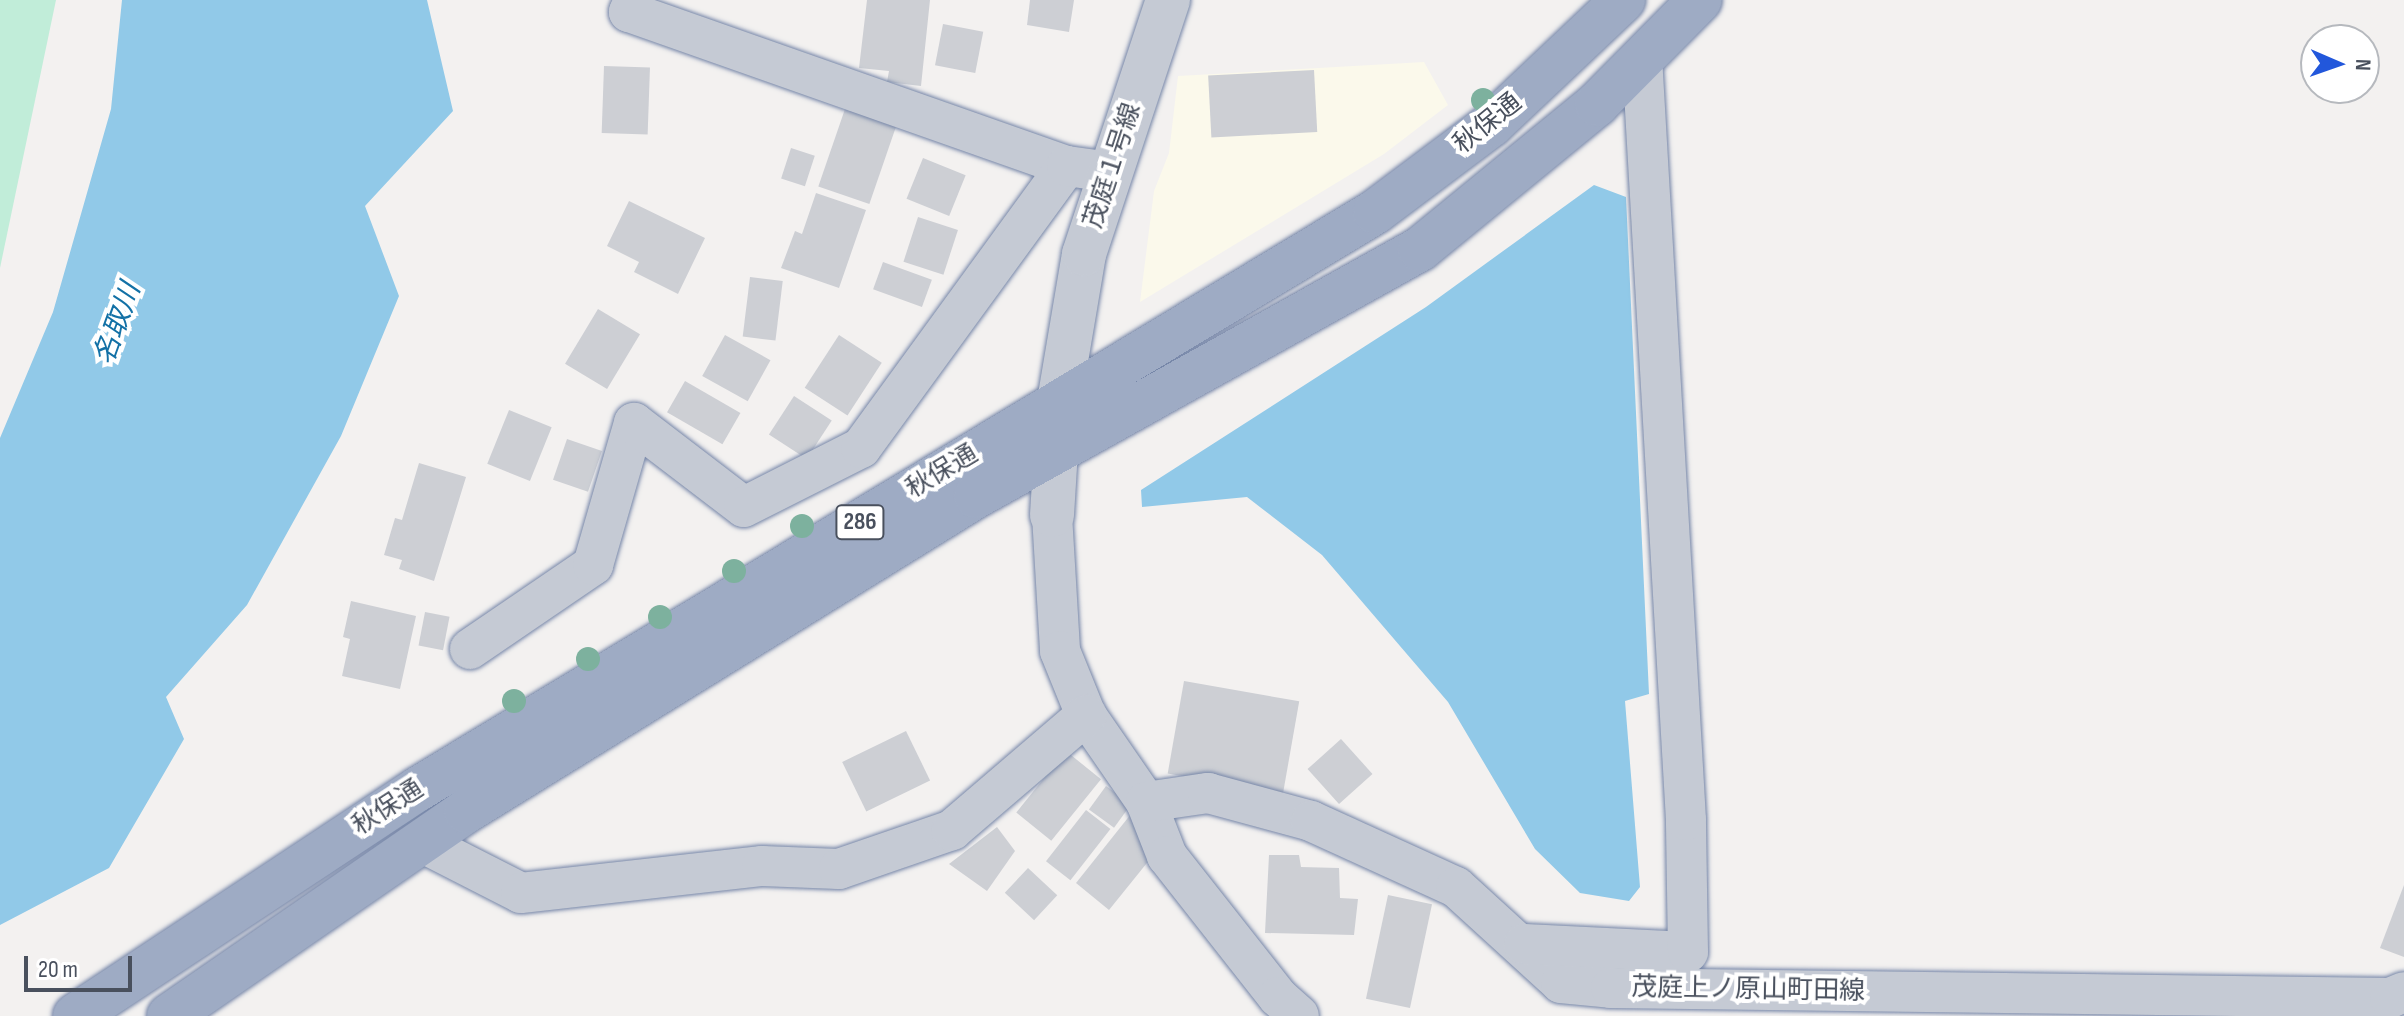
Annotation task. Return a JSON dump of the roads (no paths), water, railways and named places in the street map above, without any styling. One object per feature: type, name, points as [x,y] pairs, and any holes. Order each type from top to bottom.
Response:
[{"type":"highway","name":"秋保通","points":[[75,1016],[418,789],[1375,212],[1491,125],[1623,0]]},
{"type":"highway","name":"秋保通","points":[[169,1016],[421,842],[976,496],[1420,249],[1597,104],[1700,0]]},
{"type":"street","points":[[470,649],[593,565],[634,423],[744,507],[861,448],[1088,169],[629,12],[634,0]]},
{"type":"street","name":"茂庭１号線","points":[[1052,515],[1053,453],[1088,169],[1168,0]]},
{"type":"street","points":[[1524,944],[1688,952],[1686,820],[1642,58]]},
{"type":"street","points":[[1052,515],[1060,651],[1086,715],[1146,802],[1167,856],[1278,997],[1299,1016]]},
{"type":"street","points":[[421,842],[521,893],[762,866],[839,869],[952,830],[1086,715]]},
{"type":"street","name":"茂庭上ノ原山町田線","points":[[1146,802],[1208,793],[1311,821],[1456,887],[1524,944],[1561,983],[1611,988],[2390,998],[2404,992]]},
{"type":"water","name":"名取川","points":[[122,0],[427,0],[453,111],[365,206],[399,296],[341,436],[247,605],[166,697],[184,739],[109,868],[0,925],[0,438],[53,312],[111,109]]},
{"type":"water","points":[[1594,185],[1626,197],[1649,694],[1625,701],[1640,887],[1629,901],[1580,893],[1535,849],[1448,702],[1322,555],[1247,497],[1142,507],[1141,490],[1426,307]]}]
